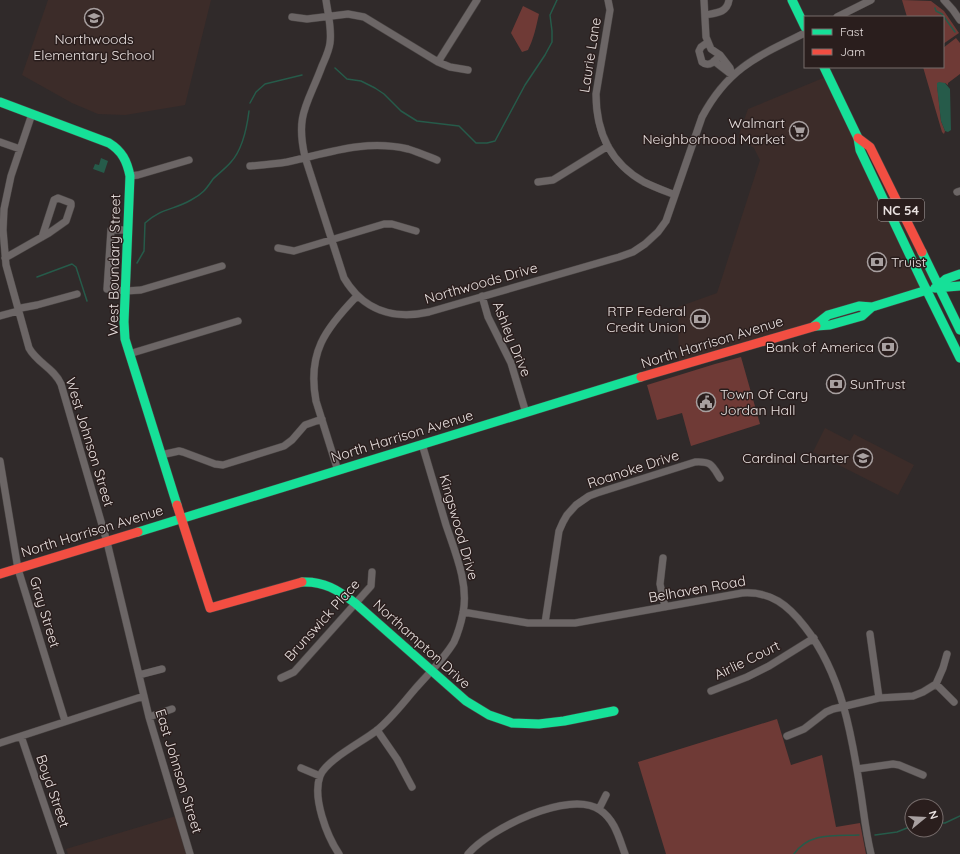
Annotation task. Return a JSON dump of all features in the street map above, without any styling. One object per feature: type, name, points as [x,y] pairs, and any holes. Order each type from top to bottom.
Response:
[{"type":"main road","points":[[792,0],[804,25]]},
{"type":"main road","name":"NC 54","points":[[824,68],[858,138],[860,150],[960,358]]},
{"type":"main road","name":"West Boundary Street","points":[[0,102],[75,129],[115,146],[125,158],[130,176],[124,331],[129,354],[210,608],[217,605]]},
{"type":"main road","name":"NC 54","points":[[858,138],[870,147],[960,330]]},
{"type":"main road","name":"North Harrison Avenue","points":[[0,574],[422,444],[813,326],[828,315],[859,306],[872,307],[927,290],[938,286],[946,279],[960,274]]},
{"type":"main road","name":"North Harrison Avenue","points":[[938,286],[954,288],[960,286]]},
{"type":"main road","name":"Northampton Drive","points":[[217,605],[288,584],[308,581],[320,582],[337,589],[474,707],[497,719],[512,723],[530,725],[547,724],[614,711]]},
{"type":"street","name":"Northwoods Drive","points":[[326,0],[329,17],[330,44],[309,95],[302,118],[300,134],[305,157],[344,278],[357,296],[376,308],[385,313],[407,315],[429,312],[619,257],[633,252],[645,244],[658,232],[666,221],[702,117],[710,102],[732,75],[760,54],[804,33]]},
{"type":"street","points":[[438,62],[476,0]]},
{"type":"street","name":"Laurie Lane","points":[[608,0],[610,10],[596,94],[600,130],[608,146],[624,167],[636,177],[652,186],[676,195]]},
{"type":"street","points":[[704,0],[706,37],[711,49],[720,55],[730,68],[732,75]]},
{"type":"street","points":[[705,15],[725,10],[728,6],[729,0]]},
{"type":"street","points":[[839,16],[871,0]]},
{"type":"street","points":[[944,0],[960,20]]},
{"type":"street","points":[[292,17],[307,19],[348,14],[364,17],[438,62],[450,67],[468,70]]},
{"type":"street","points":[[708,42],[701,47],[699,51],[700,58],[704,64],[714,61],[720,55]]},
{"type":"street","points":[[714,61],[732,75]]},
{"type":"street","name":"West Johnson Street","points":[[32,114],[3,202],[4,263],[31,352],[52,370],[60,382],[107,542],[144,696]]},
{"type":"street","points":[[0,142],[20,149]]},
{"type":"street","points":[[250,166],[286,162],[348,147],[383,146],[409,149],[437,160]]},
{"type":"street","points":[[538,182],[553,180],[608,146]]},
{"type":"street","points":[[130,176],[189,160]]},
{"type":"street","points":[[4,263],[66,221],[71,203],[58,198],[54,200],[42,237]]},
{"type":"street","points":[[278,248],[294,251],[384,224],[392,224],[416,231]]},
{"type":"street","points":[[128,230],[111,230],[107,289],[126,291],[140,290],[222,266]]},
{"type":"street","points":[[0,316],[18,311],[21,308],[77,294]]},
{"type":"street","points":[[338,471],[316,401],[314,367],[317,352],[324,335],[342,311],[357,296]]},
{"type":"street","name":"Ashley Drive","points":[[482,296],[488,317],[511,362],[526,413]]},
{"type":"street","points":[[129,354],[238,321]]},
{"type":"street","points":[[161,455],[179,451],[215,464],[223,465],[284,446],[292,440],[305,425],[322,419]]},
{"type":"street","name":"Kingswood Drive","points":[[320,776],[332,761],[377,730],[389,718],[431,671],[454,642],[460,628],[464,598],[461,575],[422,444]]},
{"type":"street","name":"Gray Street","points":[[0,461],[18,569],[65,721]]},
{"type":"street","name":"Roanoke Drive","points":[[545,623],[560,530],[567,515],[576,505],[589,496],[597,493],[695,462],[709,463],[713,466],[720,478]]},
{"type":"street","points":[[663,558],[660,584],[665,607]]},
{"type":"street","name":"Brunswick Place","points":[[281,678],[294,672],[371,586],[372,572]]},
{"type":"street","name":"Belhaven Road","points":[[463,612],[511,620],[563,624],[589,621],[733,594],[752,592],[763,594],[785,605],[800,619],[814,638],[830,666],[849,727],[871,854]]},
{"type":"street","points":[[870,634],[879,698]]},
{"type":"street","name":"Airlie Court","points":[[711,691],[747,677],[769,666],[814,638]]},
{"type":"street","points":[[787,736],[804,729],[826,712],[843,706],[879,698],[913,696],[923,692],[936,684],[947,654]]},
{"type":"street","points":[[139,675],[162,669]]},
{"type":"street","points":[[936,684],[954,702]]},
{"type":"street","points":[[0,743],[144,696]]},
{"type":"street","name":"East Johnson Street","points":[[144,696],[190,854]]},
{"type":"street","points":[[149,717],[172,708]]},
{"type":"street","points":[[377,730],[394,755],[412,787]]},
{"type":"street","name":"Boyd Street","points":[[21,736],[61,854]]},
{"type":"street","points":[[857,770],[893,764],[923,774]]},
{"type":"street","points":[[301,768],[320,776],[318,793],[322,814],[326,828],[338,854]]},
{"type":"street","points":[[599,809],[606,795]]},
{"type":"street","points":[[468,854],[477,845],[504,827],[529,815],[575,803],[592,806],[605,814],[614,825],[625,854]]},
{"type":"shaded area","points":[[48,0],[211,0],[185,105],[125,115],[98,114],[72,103],[22,75]]},
{"type":"shaded area","points":[[902,0],[931,1],[944,11],[959,33],[944,43],[944,16],[907,16]]},
{"type":"shaded area","points":[[523,6],[539,14],[530,46],[528,50],[522,52],[511,33]]},
{"type":"shaded area","points":[[956,38],[960,43],[960,74],[948,83],[948,85],[945,83],[937,84],[941,121],[945,131],[944,134],[942,132],[923,68],[944,68],[944,47]]},
{"type":"shaded area","points":[[828,76],[858,138],[938,286],[796,332],[679,366],[678,307],[717,293],[760,160],[754,148],[738,137],[748,109]]},
{"type":"shaded area","points":[[937,83],[945,83],[950,89],[951,130],[948,132],[945,131],[941,121],[937,87]]},
{"type":"shaded area","points":[[101,158],[108,161],[104,173],[93,169],[95,164],[99,165]]},
{"type":"shaded area","points":[[741,357],[760,424],[691,446],[682,413],[657,420],[647,385]]},
{"type":"shaded area","name":"Cardinal Charter","points":[[825,428],[850,441],[854,434],[914,465],[898,495],[813,452]]},
{"type":"shaded area","points":[[777,719],[791,765],[822,755],[836,827],[860,823],[866,854],[666,854],[638,762]]},
{"type":"shaded area","points":[[176,816],[187,854],[68,854],[66,849]]},
{"type":"waterway","points":[[335,68],[347,79],[361,81],[375,88],[384,94],[401,111],[417,121],[459,126],[476,143],[495,141],[525,85],[552,42],[550,15],[557,0]]},
{"type":"waterway","points":[[935,8],[936,11],[943,16]]},
{"type":"waterway","points":[[944,17],[955,32]]},
{"type":"waterway","points":[[250,103],[256,92],[265,84],[302,75]]},
{"type":"waterway","points":[[137,263],[144,251],[145,223],[157,214],[199,196],[213,179],[229,164],[235,157],[241,145],[249,111]]},
{"type":"waterway","points":[[37,277],[72,264],[76,267],[87,301]]},
{"type":"waterway","points":[[944,823],[960,816]]},
{"type":"waterway","points":[[875,835],[897,832],[904,829]]},
{"type":"waterway","points":[[794,854],[800,847],[815,839],[832,836],[859,835]]},
{"type":"traffic: fast","points":[[792,0],[804,25]]},
{"type":"traffic: fast","points":[[824,68],[858,138],[860,150],[960,358]]},
{"type":"traffic: fast","points":[[0,102],[109,143],[121,153],[125,161],[130,176],[124,322],[125,339],[177,505]]},
{"type":"traffic: fast","points":[[922,252],[960,330]]},
{"type":"traffic: fast","points":[[938,286],[946,279],[960,274]]},
{"type":"traffic: fast","points":[[935,288],[960,286]]},
{"type":"traffic: fast","points":[[814,326],[828,315],[859,306],[872,307],[927,290]]},
{"type":"traffic: fast","points":[[816,326],[830,325],[862,316],[872,307]]},
{"type":"traffic: fast","points":[[138,532],[641,377]]},
{"type":"traffic: fast","points":[[302,582],[317,583],[330,587],[349,598],[466,701],[489,715],[512,723],[539,724],[564,721],[614,711]]},
{"type":"traffic: jam","points":[[858,138],[870,147],[922,252]]},
{"type":"traffic: jam","points":[[641,377],[816,326]]},
{"type":"traffic: jam","points":[[177,505],[210,608],[302,582]]},
{"type":"traffic: jam","points":[[0,574],[138,532]]},
{"type":"place","name":"Northwoods Elementary School","points":[[94,18]]},
{"type":"place","name":"Walmart Neighborhood Market","points":[[799,131]]},
{"type":"place","name":"Truist","points":[[877,262]]},
{"type":"place","name":"RTP Federal Credit Union","points":[[700,319]]},
{"type":"place","name":"Bank of America","points":[[888,347]]},
{"type":"place","name":"SunTrust","points":[[836,384]]},
{"type":"place","name":"Town Of Cary Jordan Hall","points":[[706,402]]},
{"type":"place","name":"Cardinal Charter","points":[[863,458]]}]
